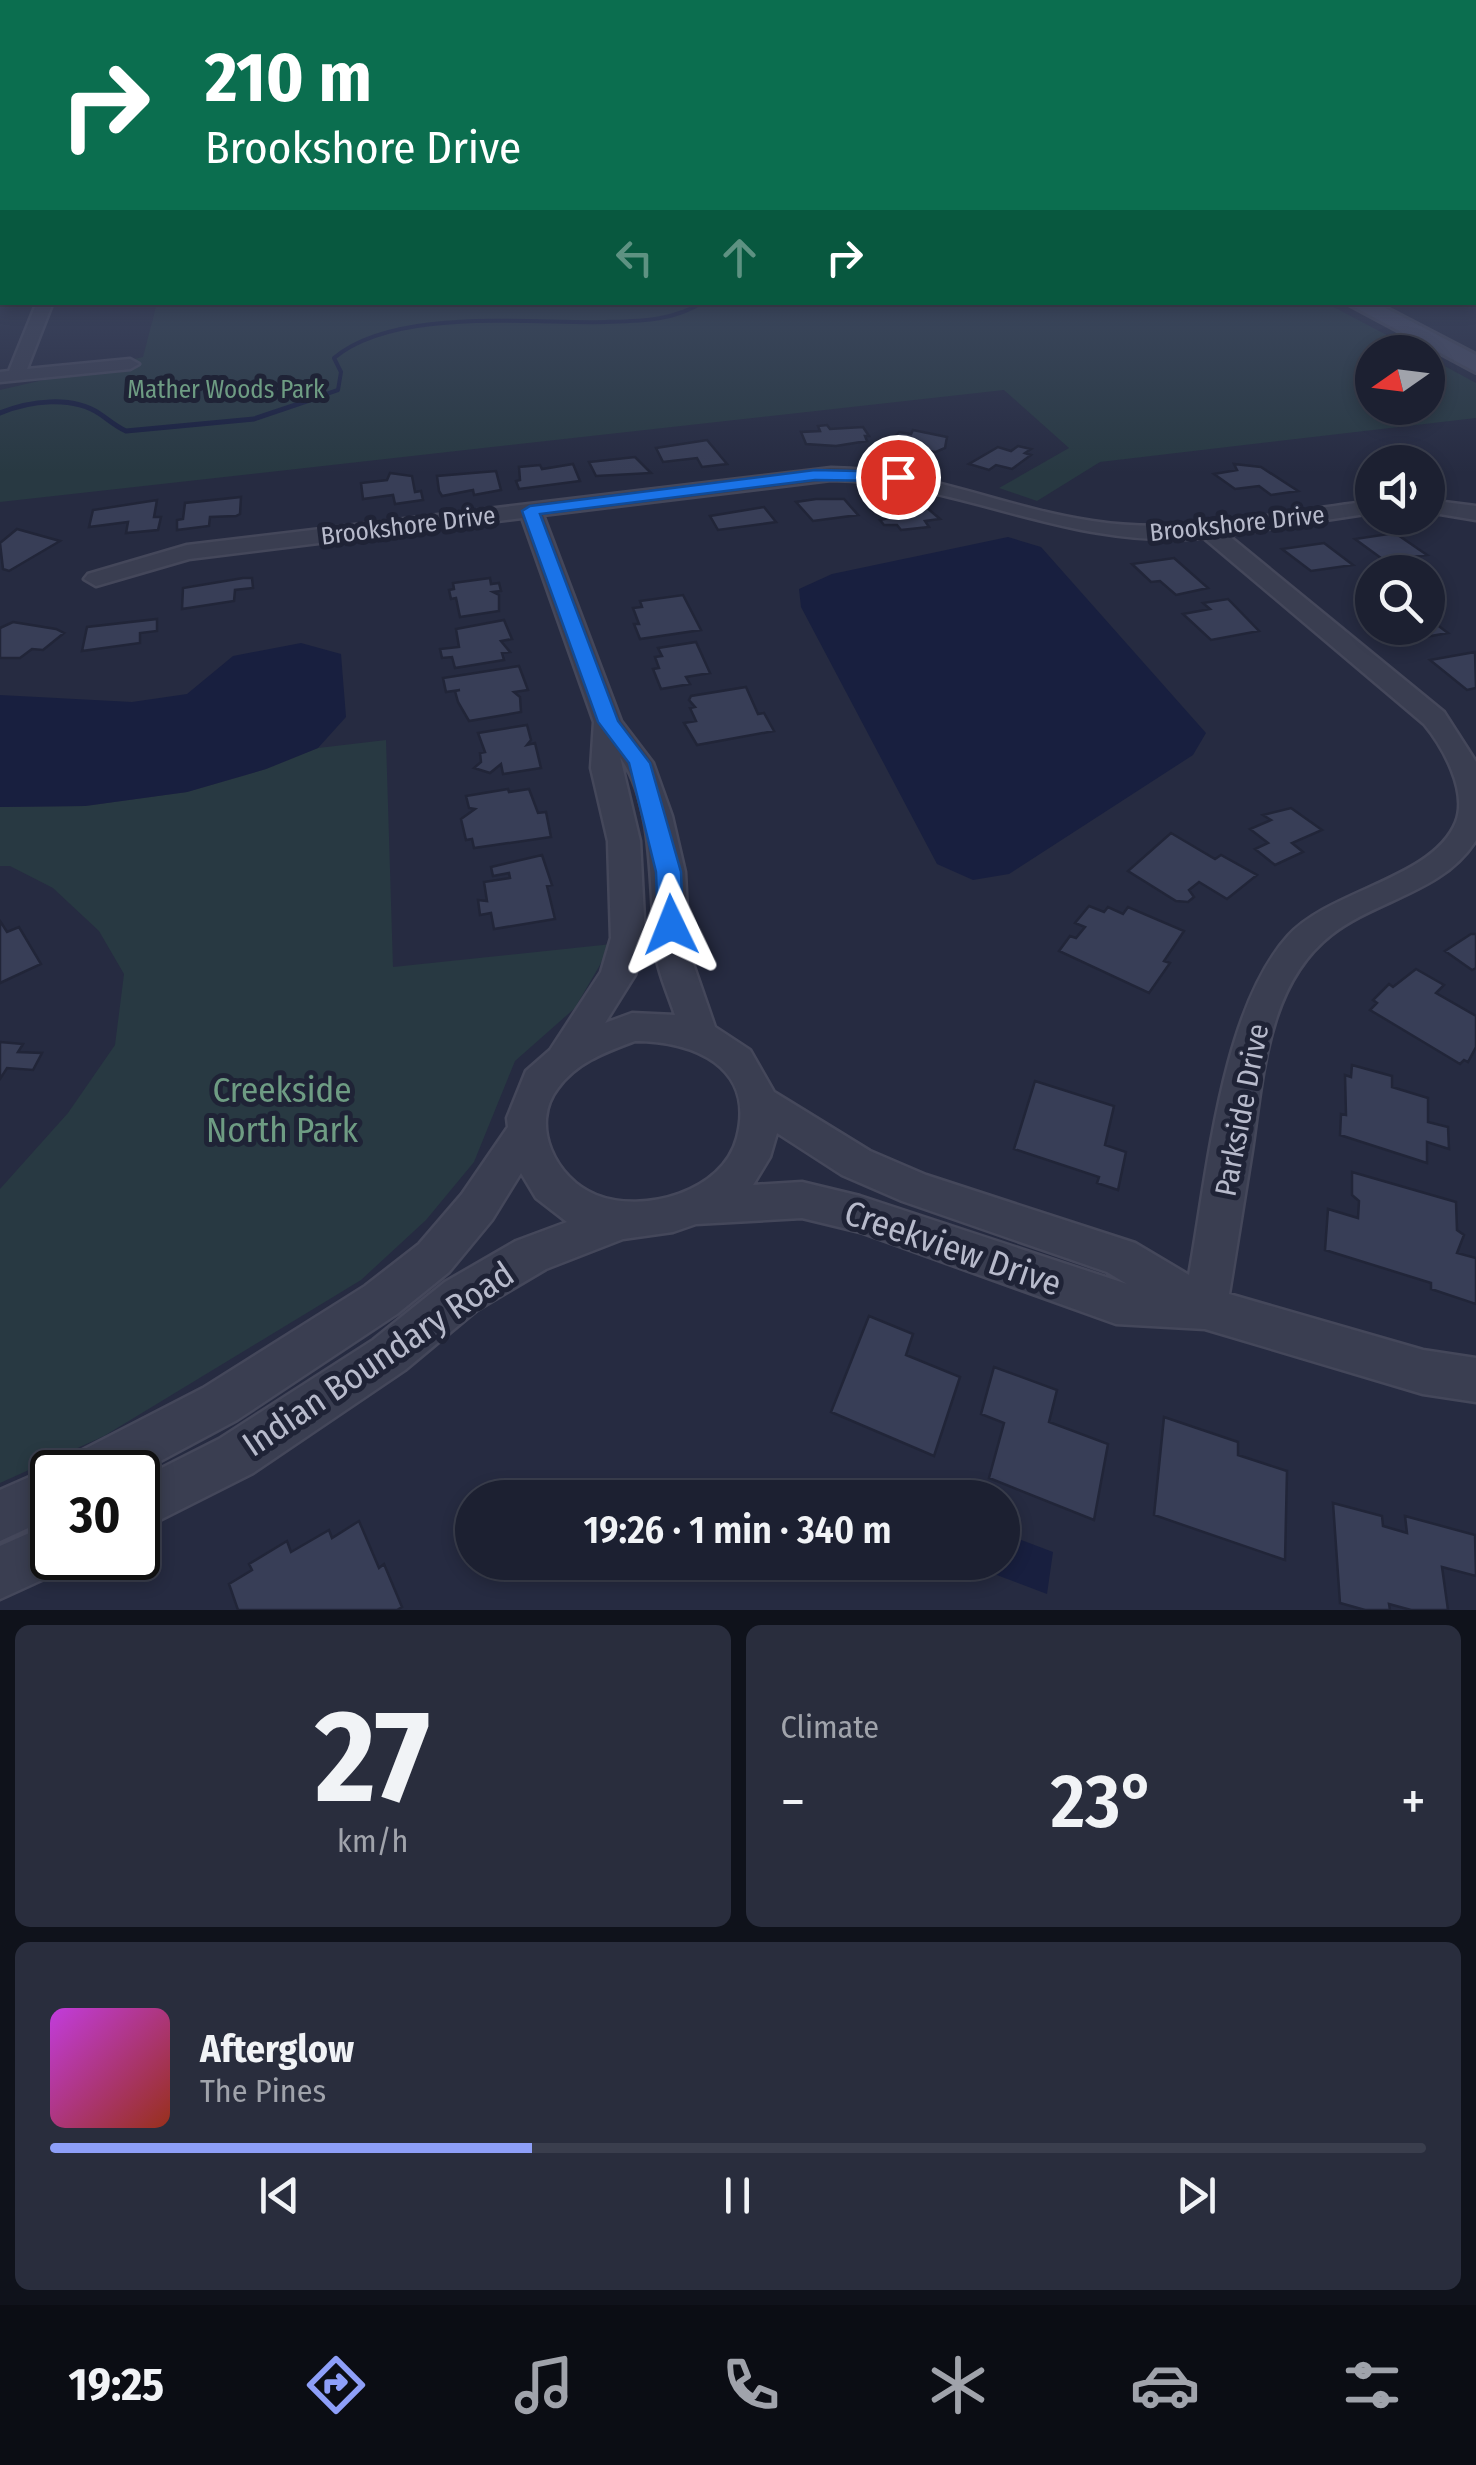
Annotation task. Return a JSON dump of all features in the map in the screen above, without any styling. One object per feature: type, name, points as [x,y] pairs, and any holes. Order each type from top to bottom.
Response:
[{"type":"street","points":[[8,376],[34,323]]},
{"type":"street","points":[[1396,323],[1476,365]]},
{"type":"street","points":[[8,376],[130,364]]},
{"type":"street","name":"Brookshore Drive","points":[[96,579],[186,552],[815,475],[865,474],[934,483],[1054,521],[1154,534],[1209,531],[1355,510]]},
{"type":"street","points":[[1445,508],[1476,512]]},
{"type":"street","points":[[530,511],[608,722],[640,763],[657,816],[668,872],[672,952],[700,1035]]},
{"type":"street","name":"Parkside Drive","points":[[1205,1308],[1253,1028],[1274,980],[1303,940],[1352,906],[1427,870],[1460,841],[1473,817],[1472,774],[1434,718],[1209,531]]},
{"type":"street","points":[[567,1052],[597,1035],[632,1027],[667,1027],[700,1035],[729,1051],[750,1074],[761,1103],[761,1132],[750,1161],[728,1187],[698,1206],[662,1218],[623,1220],[585,1210],[554,1191],[533,1165],[524,1134],[528,1103],[543,1075],[567,1052],[618,975],[628,938],[624,841],[605,768],[608,722]]},
{"type":"street","name":"Creekview Drive","points":[[761,1103],[856,1163],[916,1188],[1120,1256],[1205,1308]]},
{"type":"street","name":"Indian Boundary Road","points":[[132,1450],[220,1404],[381,1300],[434,1258],[477,1207],[524,1134]]},
{"type":"street","name":"Creekview Drive","points":[[698,1206],[802,1200],[860,1214],[1116,1304],[1205,1308],[1423,1372],[1476,1380]]},
{"type":"street","name":"Indian Boundary Road","points":[[160,1495],[236,1456],[389,1355],[475,1288],[531,1255],[623,1220]]},
{"type":"street","points":[[0,1516],[30,1502]]},
{"type":"street","points":[[0,1573],[30,1559]]},
{"type":"green space","name":"Mather Woods Park","points":[[152,323],[1364,323],[1387,335],[1355,335],[1355,425],[1416,425],[1100,462],[1037,501],[999,488],[1069,448],[1004,390],[0,502],[0,390],[143,357]]},
{"type":"green space","name":"Mather Woods Park","points":[[1445,366],[1476,383],[1476,418],[1445,422]]},
{"type":"green space","name":"Creekside North Park","points":[[386,740],[393,967],[612,944],[575,1008],[515,1061],[474,1162],[426,1220],[361,1280],[104,1436],[73,1450],[30,1450],[30,1469],[0,1483],[0,1189],[68,1113],[115,1045],[124,974],[99,931],[53,888],[10,866],[0,866],[0,807],[85,806],[187,792],[266,769],[318,748]]},
{"type":"water","points":[[1008,537],[1041,547],[1206,733],[1193,755],[1009,874],[973,880],[937,864],[801,607],[799,589],[832,574]]},
{"type":"water","points":[[301,643],[341,654],[346,717],[318,748],[266,769],[187,792],[85,806],[0,807],[0,695],[132,702],[187,694],[233,656]]},
{"type":"water","points":[[1020,1539],[1053,1552],[1047,1594],[1010,1580],[1020,1580]]},
{"type":"building","points":[[827,425],[830,429],[863,427],[869,436],[865,436],[867,441],[836,446],[806,444],[801,432],[820,431],[818,426]]},
{"type":"building","points":[[913,430],[947,437],[945,448],[936,452],[887,446],[899,432],[911,434]]},
{"type":"building","points":[[707,440],[727,464],[702,467],[697,458],[663,462],[656,448]]},
{"type":"building","points":[[1018,446],[1031,449],[1025,453],[1031,455],[1012,469],[996,465],[989,470],[969,464],[998,447],[1011,451]]},
{"type":"building","points":[[635,457],[651,473],[596,476],[589,462]]},
{"type":"building","points":[[573,464],[580,481],[519,489],[519,467],[540,465],[542,469]]},
{"type":"building","points":[[1234,464],[1261,467],[1298,491],[1271,495],[1259,486],[1235,489],[1214,474],[1237,470]]},
{"type":"building","points":[[496,471],[501,490],[442,496],[439,491],[437,476]]},
{"type":"building","points":[[390,473],[412,476],[415,492],[421,491],[423,500],[395,504],[393,495],[363,499],[361,483],[387,480]]},
{"type":"building","points":[[241,497],[240,514],[210,517],[209,526],[177,530],[185,503]]},
{"type":"building","points":[[844,499],[858,515],[813,521],[796,502]]},
{"type":"building","points":[[157,500],[154,517],[161,517],[158,530],[126,533],[128,522],[89,527],[93,510]]},
{"type":"building","points":[[895,500],[901,507],[926,507],[940,519],[925,521],[929,527],[901,530],[897,525],[884,525],[880,520],[889,518],[877,504]]},
{"type":"building","points":[[764,507],[776,522],[718,530],[710,516]]},
{"type":"building","points":[[17,529],[60,541],[9,571],[3,569],[0,543]]},
{"type":"building","points":[[1398,535],[1427,555],[1377,555],[1355,539]]},
{"type":"building","points":[[1324,543],[1353,565],[1311,571],[1282,549]]},
{"type":"building","points":[[1174,558],[1208,588],[1176,595],[1160,581],[1151,582],[1132,564]]},
{"type":"building","points":[[252,578],[253,588],[235,590],[234,601],[182,609],[183,588]]},
{"type":"building","points":[[490,578],[491,584],[499,583],[501,591],[493,592],[499,595],[499,611],[460,617],[456,598],[451,599],[449,590],[454,589],[453,583]]},
{"type":"building","points":[[683,595],[701,630],[640,639],[633,608],[642,607],[640,601]]},
{"type":"building","points":[[1228,599],[1259,631],[1211,640],[1183,614],[1210,609],[1203,603]]},
{"type":"building","points":[[157,619],[157,631],[140,633],[140,643],[82,651],[87,627]]},
{"type":"building","points":[[504,620],[512,639],[501,641],[510,652],[502,653],[504,660],[455,668],[452,657],[442,658],[440,649],[459,647],[456,629]]},
{"type":"building","points":[[13,622],[64,633],[43,650],[32,649],[20,658],[0,658],[0,628]]},
{"type":"building","points":[[696,642],[710,673],[686,677],[690,684],[661,689],[653,669],[659,668],[655,657],[662,656],[658,648]]},
{"type":"building","points":[[1475,652],[1476,688],[1467,690],[1430,660]]},
{"type":"building","points":[[519,666],[528,690],[514,692],[520,697],[521,712],[469,721],[458,702],[455,691],[460,690],[446,692],[443,678]]},
{"type":"building","points":[[746,687],[758,714],[764,713],[774,731],[697,745],[684,723],[696,721],[690,708],[695,707],[689,700],[691,696]]},
{"type":"building","points":[[527,725],[531,740],[527,745],[535,743],[541,768],[503,774],[501,764],[490,773],[474,768],[481,762],[480,753],[485,752],[478,733]]},
{"type":"building","points":[[529,789],[538,813],[546,812],[551,837],[474,848],[472,839],[466,840],[461,819],[475,809],[469,808],[466,796]]},
{"type":"building","points":[[1291,808],[1322,830],[1292,843],[1303,852],[1275,865],[1255,849],[1268,843],[1250,829],[1271,820],[1263,815]]},
{"type":"building","points":[[1171,833],[1215,859],[1221,855],[1257,875],[1227,899],[1199,882],[1189,890],[1194,897],[1188,902],[1176,901],[1128,871]]},
{"type":"building","points":[[542,855],[552,885],[547,886],[555,919],[494,929],[491,913],[480,915],[478,900],[487,901],[484,882],[510,878],[509,873],[493,876],[491,867]]},
{"type":"building","points":[[1089,906],[1104,912],[1108,907],[1123,914],[1128,907],[1184,931],[1164,961],[1170,963],[1149,993],[1059,951],[1070,936],[1076,938],[1085,927],[1075,923]]},
{"type":"building","points":[[0,921],[7,932],[19,927],[41,964],[0,983]]},
{"type":"building","points":[[1476,934],[1476,968],[1472,970],[1445,951]]},
{"type":"building","points":[[1416,969],[1444,985],[1436,993],[1476,1016],[1476,1047],[1468,1062],[1460,1064],[1370,1010],[1377,1003],[1373,1000],[1389,984],[1393,987]]},
{"type":"building","points":[[0,1042],[23,1044],[18,1052],[42,1053],[33,1070],[7,1068],[0,1079]]},
{"type":"building","points":[[1352,1065],[1392,1076],[1392,1087],[1428,1098],[1428,1122],[1448,1127],[1449,1149],[1427,1142],[1427,1163],[1340,1135],[1341,1114],[1346,1115],[1345,1075],[1351,1077]]},
{"type":"building","points":[[1035,1081],[1114,1106],[1105,1145],[1126,1152],[1118,1190],[1097,1183],[1099,1177],[1014,1149]]},
{"type":"building","points":[[1352,1172],[1456,1202],[1457,1230],[1464,1235],[1457,1253],[1476,1258],[1476,1304],[1431,1289],[1431,1283],[1325,1250],[1328,1209],[1358,1218],[1359,1201],[1352,1195]]},
{"type":"building","points":[[869,1316],[913,1334],[906,1355],[960,1377],[934,1456],[831,1412]]},
{"type":"building","points":[[994,1367],[1057,1390],[1049,1422],[1108,1444],[1094,1520],[1020,1490],[1020,1480],[989,1478],[1004,1423],[981,1414]]},
{"type":"building","points":[[1164,1417],[1238,1442],[1238,1455],[1287,1471],[1285,1560],[1154,1515]]},
{"type":"building","points":[[1333,1503],[1382,1516],[1383,1526],[1407,1533],[1405,1516],[1475,1535],[1476,1576],[1442,1567],[1448,1610],[1411,1610],[1389,1604],[1390,1610],[1365,1610],[1340,1603]]},
{"type":"building","points":[[359,1521],[379,1568],[384,1564],[402,1607],[238,1610],[229,1584],[252,1570],[249,1564],[287,1541],[291,1552],[329,1530],[332,1538]]},
{"type":"waterway","points":[[309,400],[338,390],[341,372],[334,358],[360,342],[391,331],[450,323]]},
{"type":"waterway","points":[[0,413],[24,405],[64,402],[89,408],[126,431],[254,419],[316,398]]},
{"type":"route","points":[[671,925],[668,872],[657,816],[640,763],[608,722],[530,511],[815,475],[898,477]]}]
